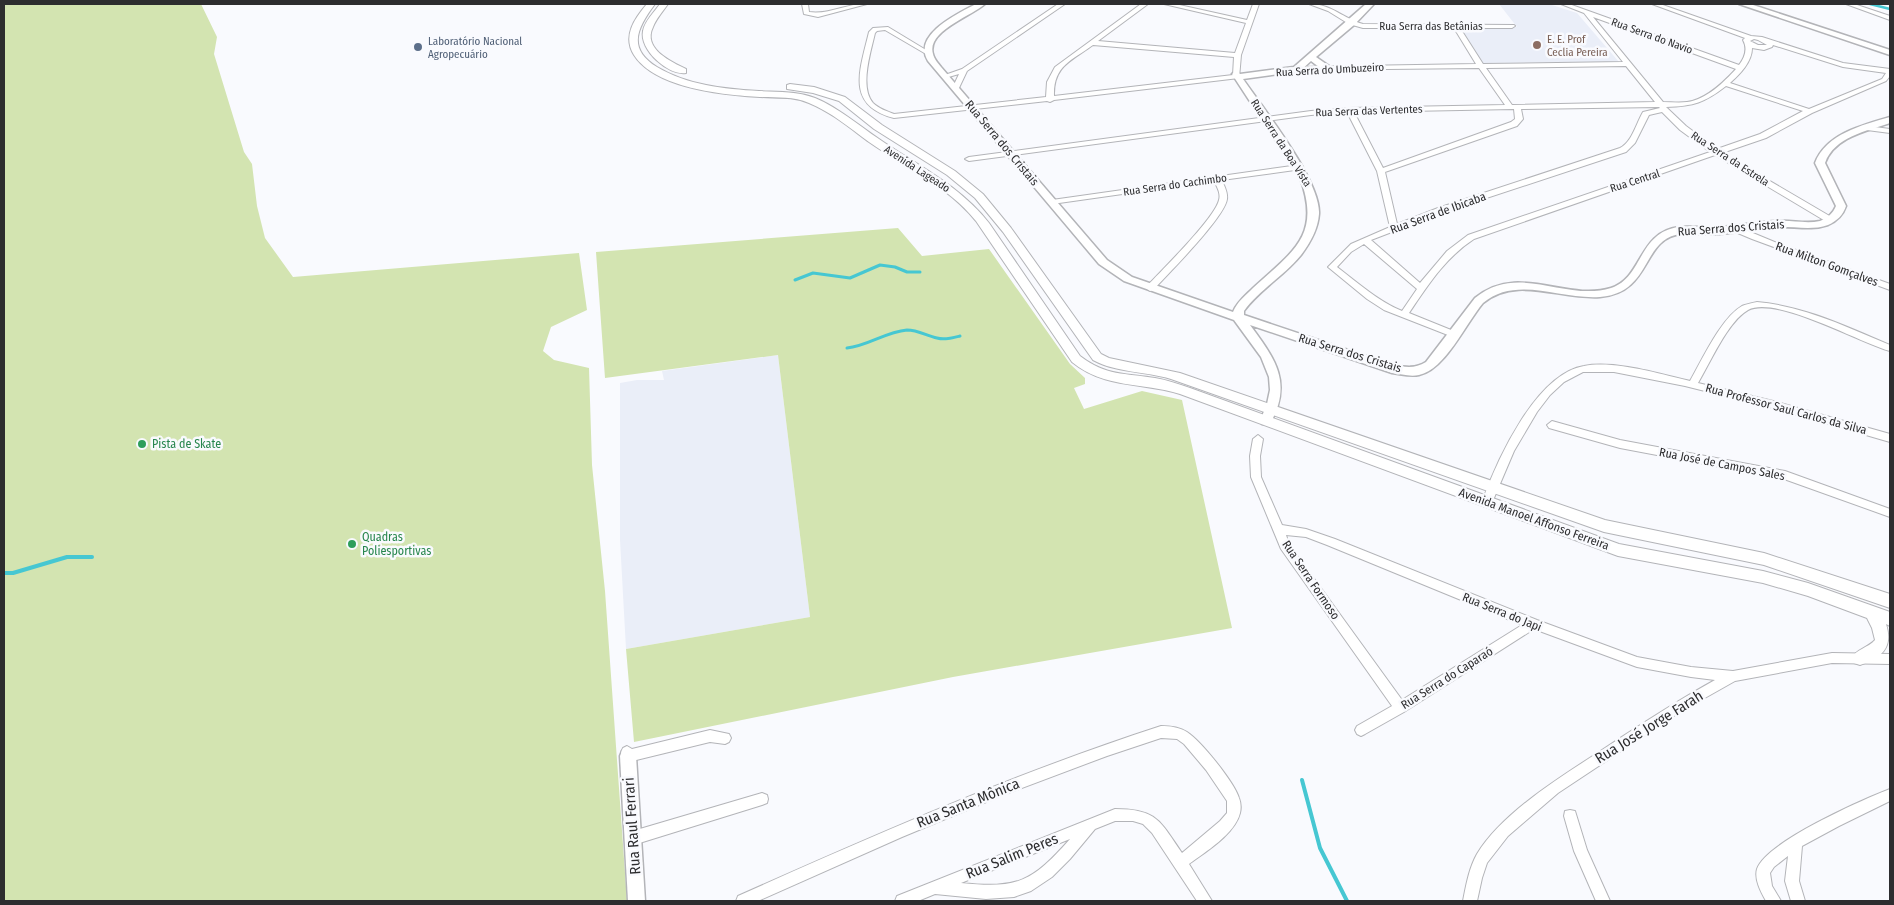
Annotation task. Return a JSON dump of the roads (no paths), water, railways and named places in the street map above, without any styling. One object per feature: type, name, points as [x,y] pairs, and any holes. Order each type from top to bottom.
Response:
[{"type":"main road","name":"Avenida Lageado","points":[[651,4],[636,26],[632,42],[638,55],[653,68],[682,81],[713,89],[789,95],[812,100],[942,183],[961,198],[976,213],[992,235],[1076,360],[1083,366],[1114,380],[1189,387]]},
{"type":"main road","name":"Avenida Lageado","points":[[664,4],[646,34],[648,47],[659,60],[692,75],[718,81],[749,85],[797,87],[837,96],[878,127],[934,162],[966,185],[989,207],[1007,230],[1097,357]]},
{"type":"main road","points":[[1083,366],[1097,357],[1114,366],[1164,372],[1189,387]]},
{"type":"main road","name":"Avenida Manoel Affonso Ferreira","points":[[1189,387],[1269,415],[1491,486],[1604,526],[1634,534],[1703,545],[1795,567],[1890,601]]},
{"type":"main road","name":"Avenida Manoel Affonso Ferreira","points":[[1269,415],[1487,502],[1618,550],[1762,577],[1890,619]]},
{"type":"main road","points":[[1860,658],[1875,652],[1880,648],[1882,642],[1883,634],[1872,612]]},
{"type":"street","points":[[805,4],[806,12],[816,15],[864,4]]},
{"type":"street","points":[[928,52],[930,39],[936,33],[982,4]]},
{"type":"street","points":[[945,76],[964,70],[1062,4]]},
{"type":"street","points":[[1050,100],[1052,75],[1066,59],[1146,4]]},
{"type":"street","points":[[1167,4],[1249,22]]},
{"type":"street","points":[[1237,75],[1238,55],[1256,4]]},
{"type":"street","points":[[1312,4],[1330,10],[1351,23]]},
{"type":"street","points":[[1297,69],[1351,23],[1370,4]]},
{"type":"street","name":"Rua Serra do Navio","points":[[1564,4],[1740,68]]},
{"type":"street","points":[[1655,4],[1756,47],[1766,48],[1769,44]]},
{"type":"street","points":[[1743,4],[1890,53]]},
{"type":"street","points":[[1849,4],[1890,18]]},
{"type":"street","name":"Rua Serra da Estrela","points":[[1586,12],[1682,128],[1717,153],[1830,220]]},
{"type":"street","name":"Rua Serra das Betânias","points":[[1351,23],[1370,27],[1512,26]]},
{"type":"street","points":[[1381,171],[1514,124],[1519,119],[1514,108],[1480,65],[1456,26]]},
{"type":"street","name":"Rua Serra do Umbuzeiro","points":[[928,52],[886,28],[875,29],[872,32],[863,81],[865,99],[877,110],[894,116],[1050,100],[1237,75],[1297,69],[1628,64]]},
{"type":"street","points":[[1749,44],[1756,37],[1769,44],[1851,68],[1890,74]]},
{"type":"street","points":[[1092,42],[1238,55]]},
{"type":"street","name":"Rua Serra das Vertentes","points":[[969,158],[1349,110],[1664,107],[1695,103],[1710,96],[1740,68],[1748,57],[1749,44]]},
{"type":"street","name":"Rua Serra dos Cristais","points":[[928,52],[945,76],[1103,262],[1128,278],[1150,288],[1392,369],[1422,370],[1436,360],[1452,334],[1477,302],[1494,289],[1526,286],[1573,293],[1613,291],[1628,282],[1656,242],[1669,233],[1736,229],[1776,224],[1821,224],[1830,220]]},
{"type":"street","points":[[1311,57],[1326,68]]},
{"type":"street","points":[[956,89],[964,70]]},
{"type":"street","name":"Rua Central","points":[[1404,315],[1442,259],[1460,243],[1471,237],[1763,136],[1809,111],[1872,85],[1890,74]]},
{"type":"street","name":"Rua Serra da Boa Vista","points":[[1237,75],[1299,167],[1312,190],[1316,210],[1311,230],[1299,252],[1240,308],[1239,318]]},
{"type":"street","points":[[1724,82],[1809,111]]},
{"type":"street","name":"Rua Serra de Ibicaba","points":[[1452,334],[1387,308],[1332,267],[1347,251],[1365,240],[1394,228],[1415,222],[1441,210],[1631,146],[1636,131],[1646,114],[1664,107]]},
{"type":"street","points":[[1349,110],[1381,171],[1394,228]]},
{"type":"street","points":[[1830,220],[1839,213],[1841,206],[1822,168],[1821,157],[1828,146],[1890,120]]},
{"type":"street","points":[[1870,128],[1890,131]]},
{"type":"street","name":"Rua Serra do Cachimbo","points":[[1052,202],[1299,167]]},
{"type":"street","points":[[1150,288],[1191,243],[1220,206],[1223,201],[1223,194],[1217,179]]},
{"type":"street","name":"Rua Milton Gomçalves","points":[[1736,229],[1758,240],[1846,269],[1890,287]]},
{"type":"street","points":[[1365,240],[1422,289]]},
{"type":"street","points":[[1693,384],[1721,335],[1746,307],[1755,304],[1786,307],[1890,348]]},
{"type":"street","points":[[1239,318],[1270,362],[1276,376],[1277,387],[1269,415]]},
{"type":"street","name":"Rua Professor Saul Carlos da Silva","points":[[1487,502],[1491,486],[1528,417],[1559,380],[1571,372],[1591,368],[1612,369],[1751,397],[1890,438]]},
{"type":"street","name":"Rua José de Campos Sales","points":[[1552,425],[1620,444],[1784,475],[1890,513]]},
{"type":"street","name":"Rua Serra Formoso","points":[[1258,439],[1255,456],[1256,477],[1277,529],[1295,562],[1400,708]]},
{"type":"street","name":"Rua Serra do Japi","points":[[1277,529],[1306,533],[1331,542],[1533,624],[1637,662],[1691,672],[1733,676]]},
{"type":"street","name":"Rua Serra do Caparaó","points":[[1361,730],[1400,708],[1533,624]]},
{"type":"street","name":"Rua José Jorge Farah","points":[[1470,900],[1482,859],[1502,831],[1553,789],[1610,749],[1676,708],[1733,676],[1832,658],[1890,659]]},
{"type":"street","name":"Rua Santa Mônica","points":[[743,901],[880,839],[993,791],[1161,732],[1171,732],[1185,737],[1227,788],[1233,800],[1233,815],[1213,836],[1180,863]]},
{"type":"street","points":[[627,753],[710,736],[725,738]]},
{"type":"street","name":"Rua Raul Ferrari","points":[[627,753],[637,901]]},
{"type":"street","points":[[1774,901],[1764,882],[1764,869],[1772,860],[1796,842],[1830,821],[1890,795]]},
{"type":"street","points":[[633,838],[762,799]]},
{"type":"street","name":"Rua Salim Peres","points":[[902,901],[1115,815],[1132,815],[1146,819],[1157,828],[1205,901]]},
{"type":"street","points":[[1570,816],[1603,901]]},
{"type":"street","name":"Rua Salim Peres","points":[[933,888],[1014,890],[1034,882],[1052,867],[1091,825]]},
{"type":"street","points":[[1796,842],[1792,881],[1798,901]]},
{"type":"waterway","points":[[1870,4],[1890,9]]},
{"type":"waterway","points":[[795,280],[813,273],[850,278],[880,265],[895,267],[907,272],[920,272]]},
{"type":"waterway","points":[[847,348],[862,345],[891,333],[907,330],[940,339],[960,336]]},
{"type":"waterway","points":[[4,573],[13,573],[67,557],[92,557]]},
{"type":"waterway","points":[[1302,780],[1320,848],[1347,901]]},
{"type":"place","name":"E. E. Prof Ceclia Pereira","points":[[1537,45]]},
{"type":"place","name":"Laboratório Nacional Agropecuário","points":[[418,47]]},
{"type":"place","name":"Pista de Skate","points":[[142,444]]},
{"type":"place","name":"Quadras Poliesportivas","points":[[352,544]]}]
